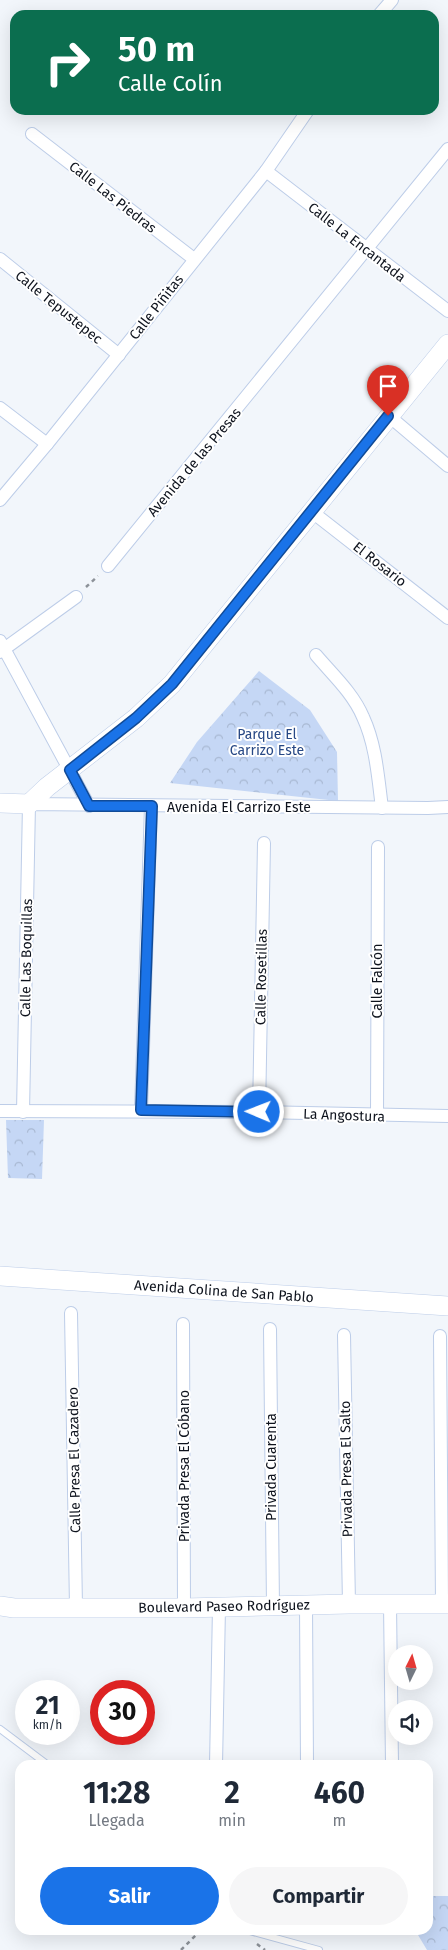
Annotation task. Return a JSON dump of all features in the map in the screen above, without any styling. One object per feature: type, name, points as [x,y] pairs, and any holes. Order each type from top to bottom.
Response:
[{"type":"street","points":[[383,10],[392,0]]},
{"type":"street","name":"Calle Piñitas","points":[[0,500],[266,172],[305,115]]},
{"type":"street","name":"Calle Las Piedras","points":[[32,134],[194,260]]},
{"type":"street","name":"Avenida de las Presas","points":[[108,566],[232,417],[448,149]]},
{"type":"street","name":"Calle La Encantada","points":[[266,172],[448,311]]},
{"type":"street","name":"Calle Tepustepec","points":[[0,259],[119,355]]},
{"type":"street","points":[[29,804],[47,787],[136,718],[172,684],[448,344]]},
{"type":"street","points":[[0,408],[47,444]]},
{"type":"street","points":[[388,416],[448,466]]},
{"type":"street","name":"El Rosario","points":[[311,511],[448,618]]},
{"type":"street","points":[[76,597],[1,648],[89,806]]},
{"type":"street","points":[[316,656],[343,686],[363,716],[376,757],[382,808]]},
{"type":"street","name":"Avenida El Carrizo Este","points":[[0,803],[89,806],[448,807]]},
{"type":"street","name":"Calle Las Boquillas","points":[[23,1112],[29,804]]},
{"type":"street","points":[[141,1110],[152,806]]},
{"type":"street","name":"Calle Rosetillas","points":[[259,1112],[264,843]]},
{"type":"street","name":"Calle Falcón","points":[[377,1116],[378,847]]},
{"type":"street","name":"La Angostura","points":[[0,1111],[141,1110],[448,1116]]},
{"type":"street","name":"Avenida Colina de San Pablo","points":[[0,1276],[448,1306]]},
{"type":"street","name":"Calle Presa El Cazadero","points":[[71,1313],[76,1608]]},
{"type":"street","name":"Privada Presa El Cóbano","points":[[183,1324],[184,1608]]},
{"type":"street","name":"Privada Cuarenta","points":[[270,1329],[272,1606]]},
{"type":"street","name":"Privada Presa El Salto","points":[[344,1335],[349,1604]]},
{"type":"street","points":[[440,1336],[445,1604]]},
{"type":"street","name":"Boulevard Paseo Rodríguez","points":[[0,1606],[14,1608],[219,1608],[349,1604],[445,1604]]},
{"type":"street","points":[[390,1604],[392,1760]]},
{"type":"street","points":[[306,1605],[307,1760]]},
{"type":"street","points":[[216,1760],[219,1608]]},
{"type":"lane","points":[[0,1729],[41,1760]]},
{"type":"lane","points":[[264,1935],[319,1950]]},
{"type":"path","points":[[76,597],[108,566]]},
{"type":"path","points":[[181,1950],[196,1935]]},
{"type":"green space","name":"Parque El Carrizo Este","points":[[259,671],[310,710],[337,752],[338,801],[170,783],[197,742]]},
{"type":"green space","points":[[6,1120],[44,1120],[42,1179],[8,1178]]},
{"type":"green space","points":[[433,1896],[448,1896],[448,1950],[427,1950],[418,1935],[433,1935]]},
{"type":"route","points":[[259,1112],[141,1110],[152,806],[89,806],[70,770],[136,718],[172,684],[388,416]]}]
